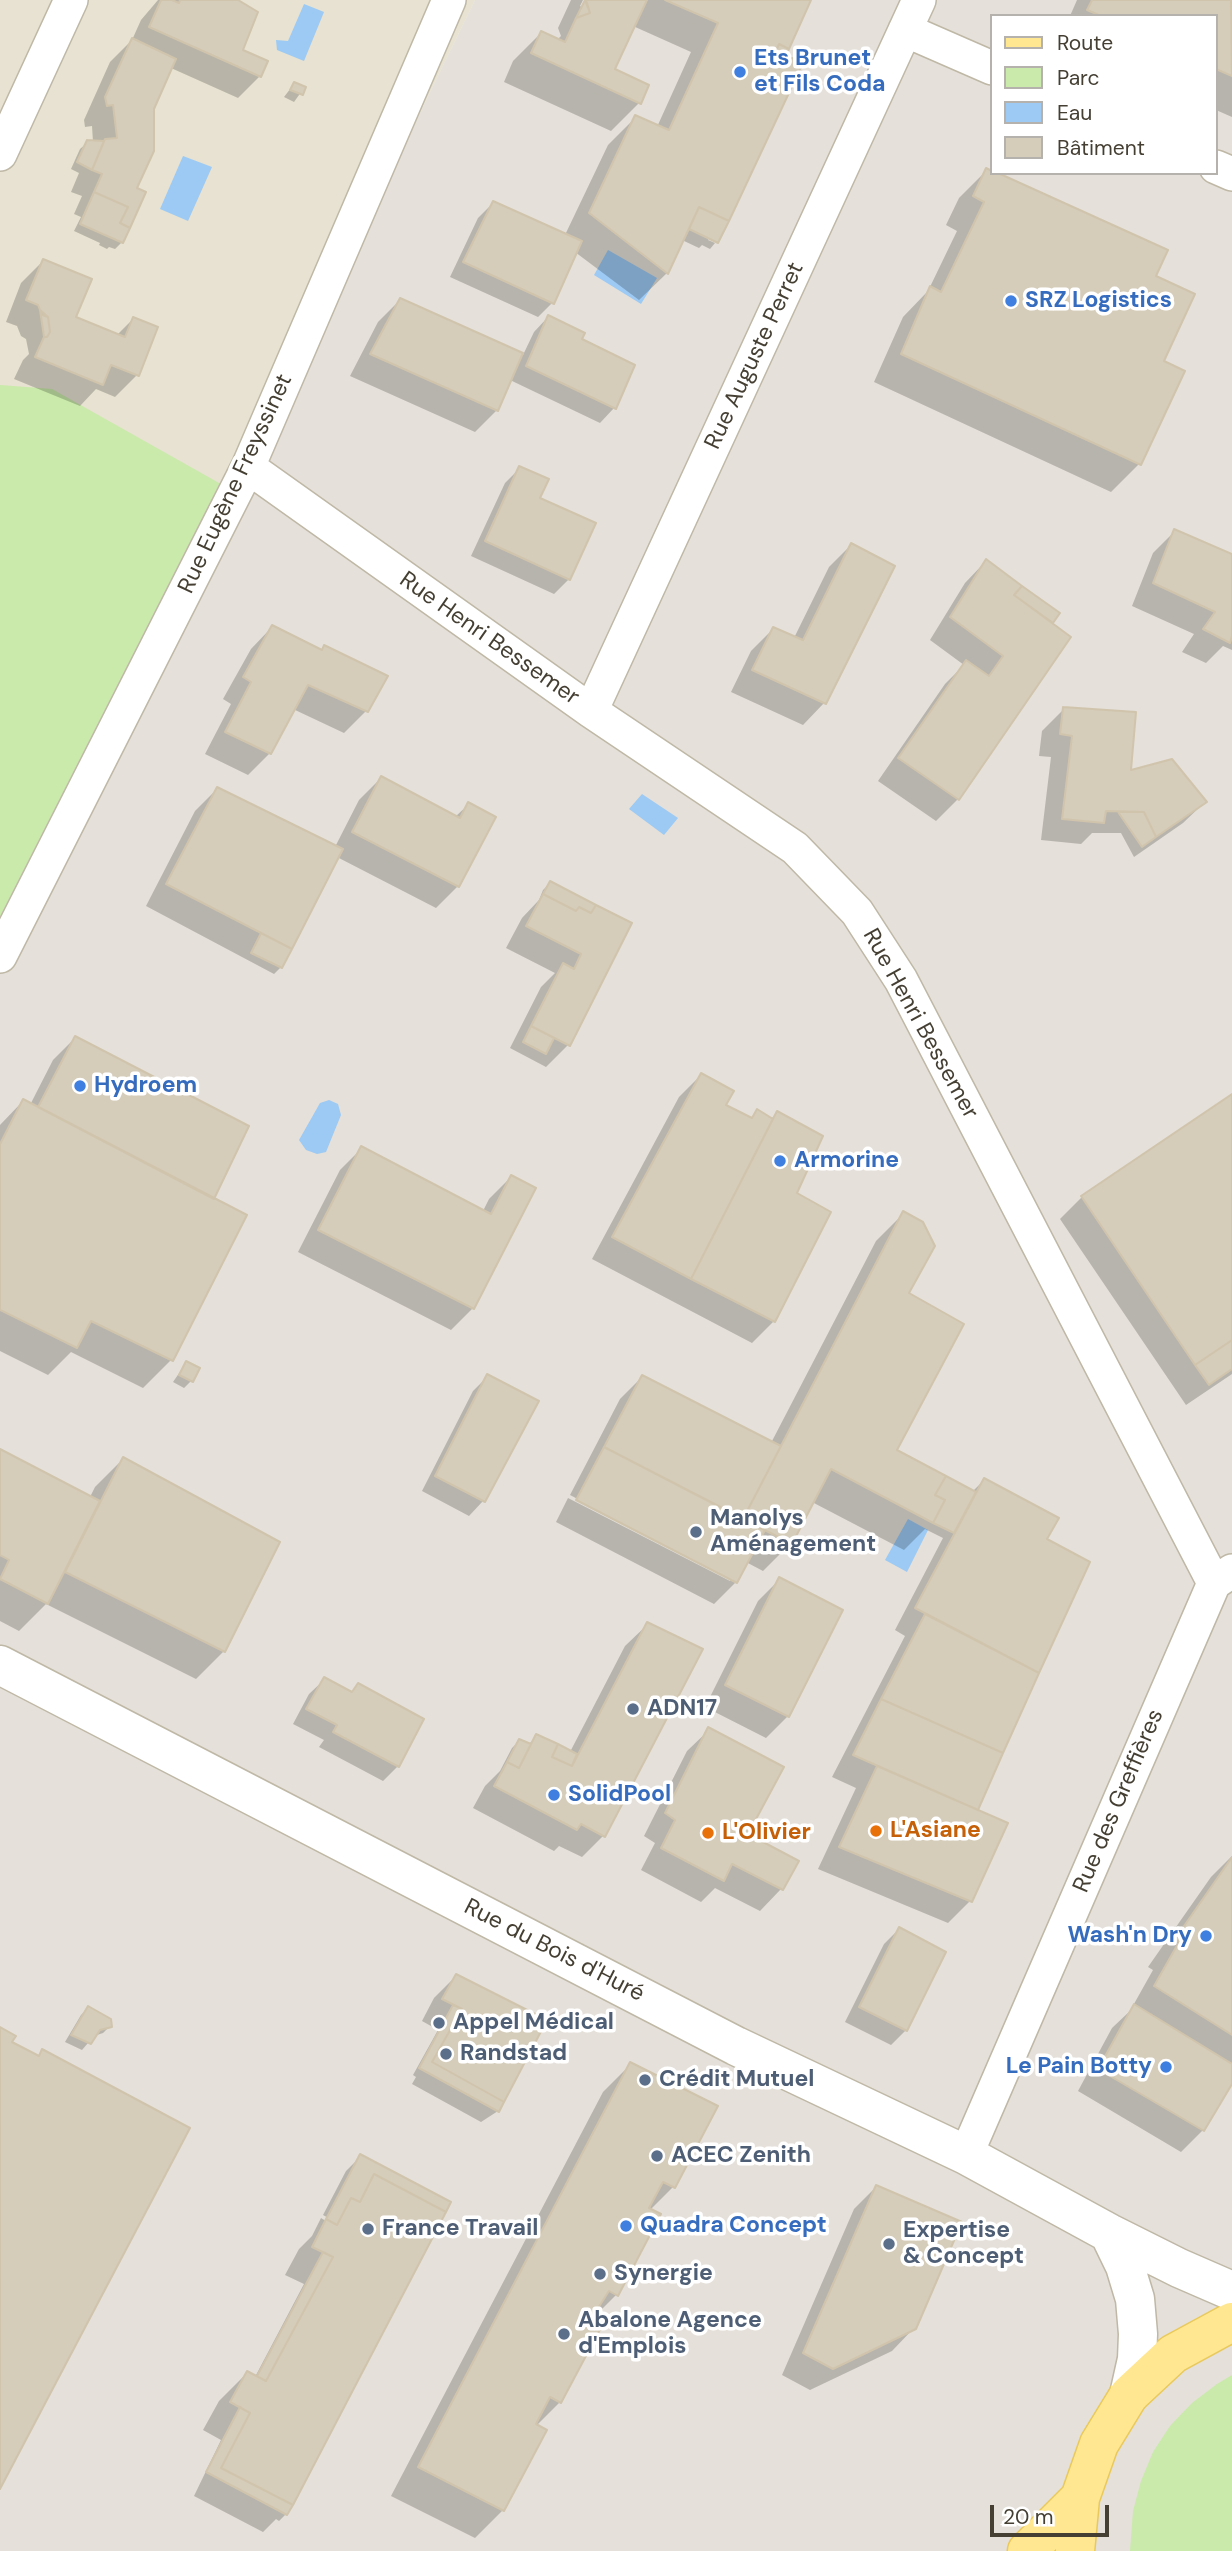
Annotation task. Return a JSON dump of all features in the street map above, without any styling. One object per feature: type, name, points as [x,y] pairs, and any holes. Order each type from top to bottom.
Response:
[{"type":"main road","points":[[1075,2551],[1080,2498],[1098,2444],[1129,2395],[1173,2354],[1232,2322]]},
{"type":"main road","points":[[1027,2551],[1080,2498]]},
{"type":"street","points":[[0,154],[71,0]]},
{"type":"street","name":"Rue Eugène Freyssinet","points":[[0,956],[248,467],[449,0]]},
{"type":"street","name":"Rue Auguste Perret","points":[[592,712],[919,0]]},
{"type":"street","points":[[905,30],[990,67]]},
{"type":"street","name":"Rue Henri Bessemer","points":[[248,467],[592,712],[795,848],[857,912],[901,980],[1223,1577]]},
{"type":"street","name":"Rue des Greffières","points":[[966,2155],[1223,1577]]},
{"type":"street","name":"Rue du Bois d'Huré","points":[[0,1665],[736,2046],[966,2155],[1109,2233],[1232,2291]]},
{"type":"street","points":[[1109,2233],[1125,2266],[1135,2299],[1137,2359],[1129,2395]]},
{"type":"shaded area","points":[[0,0],[475,0],[235,492],[0,947]]},
{"type":"shaded area","points":[[475,0],[1232,0],[1232,2551],[0,2551],[0,947],[235,492]]},
{"type":"green space","points":[[0,385],[52,389],[235,492],[0,956]]},
{"type":"green space","points":[[1232,2375],[1232,2551],[1130,2551],[1133,2511],[1153,2452],[1170,2426],[1192,2403]]},
{"type":"water","points":[[304,4],[324,12],[304,61],[277,50],[276,40],[288,41]]},
{"type":"water","points":[[183,156],[212,167],[188,221],[160,209]]},
{"type":"water","points":[[608,250],[657,278],[641,304],[594,275]]},
{"type":"water","points":[[642,794],[678,818],[664,835],[629,809]]},
{"type":"water","points":[[329,1100],[338,1104],[341,1115],[326,1152],[317,1154],[306,1150],[299,1140],[320,1103]]},
{"type":"water","points":[[908,1519],[928,1530],[907,1572],[885,1560]]},
{"type":"building","points":[[161,0],[179,3],[180,0],[238,0],[258,12],[243,50],[268,61],[261,77],[149,27]]},
{"type":"building","points":[[585,0],[590,13],[576,18]]},
{"type":"building","points":[[586,0],[647,0],[615,69],[649,85],[641,104],[531,53],[541,31],[565,42],[576,18],[590,13]]},
{"type":"building","points":[[665,0],[811,0],[789,49],[779,44],[776,51],[803,63],[729,221],[699,207],[668,274],[589,213],[635,115],[669,130],[718,23]]},
{"type":"building","points":[[1092,0],[1231,0],[1232,76],[1218,70],[1218,14],[1096,14],[1087,10]]},
{"type":"building","points":[[132,38],[176,59],[154,109],[154,151],[137,188],[146,192],[130,228],[120,223],[128,207],[94,192],[102,174],[92,170],[105,139],[117,138],[113,105],[107,106],[105,97]]},
{"type":"building","points":[[779,44],[789,49],[786,55],[776,51]]},
{"type":"building","points":[[294,82],[306,87],[303,95],[290,90]]},
{"type":"building","points":[[87,140],[104,141],[92,170],[77,162]]},
{"type":"building","points":[[986,168],[990,170],[990,175],[1002,175],[1168,250],[1156,276],[1195,294],[1164,361],[1185,371],[1141,465],[901,354],[930,286],[941,292],[984,202],[973,196]]},
{"type":"building","points":[[94,192],[128,207],[120,223],[130,228],[123,243],[80,224]]},
{"type":"building","points":[[493,201],[582,241],[554,304],[463,262]]},
{"type":"building","points":[[699,207],[729,221],[718,243],[689,229]]},
{"type":"building","points":[[43,259],[92,279],[76,317],[125,337],[133,317],[158,327],[139,376],[111,365],[103,385],[35,357],[44,337],[50,332],[48,317],[42,315],[38,305],[26,300]]},
{"type":"building","points":[[400,298],[523,353],[498,411],[370,354]]},
{"type":"building","points":[[40,310],[48,317],[50,332],[47,337],[44,337]]},
{"type":"building","points":[[548,315],[585,333],[582,339],[635,365],[616,409],[526,366]]},
{"type":"building","points":[[519,466],[549,479],[540,498],[596,523],[570,580],[485,541]]},
{"type":"building","points":[[1174,529],[1232,554],[1230,643],[1203,629],[1215,612],[1153,583]]},
{"type":"building","points":[[851,543],[895,566],[826,704],[752,670],[773,627],[803,640]]},
{"type":"building","points":[[986,559],[1022,586],[1014,595],[1071,637],[959,800],[898,758],[966,660],[989,676],[1003,656],[950,617]]},
{"type":"building","points":[[1022,586],[1060,613],[1053,623],[1014,595]]},
{"type":"building","points":[[272,625],[322,650],[324,645],[388,676],[368,712],[308,685],[271,754],[225,732],[251,682],[243,677]]},
{"type":"building","points":[[1063,707],[1136,712],[1131,770],[1172,759],[1207,802],[1156,837],[1144,812],[1106,811],[1104,823],[1062,819],[1072,736],[1060,734]]},
{"type":"building","points":[[381,776],[460,818],[468,802],[496,817],[459,887],[352,832]]},
{"type":"building","points":[[217,787],[343,849],[292,949],[166,884]]},
{"type":"building","points":[[1118,812],[1144,812],[1156,837],[1142,847]]},
{"type":"building","points":[[550,881],[596,905],[591,913],[579,907],[576,911],[543,894]]},
{"type":"building","points":[[543,894],[576,911],[579,907],[591,913],[596,905],[632,923],[570,1046],[531,1026],[563,963],[574,969],[581,954],[526,926]]},
{"type":"building","points":[[261,933],[292,949],[282,968],[251,953]]},
{"type":"building","points":[[531,1026],[554,1038],[546,1054],[523,1042]]},
{"type":"building","points":[[75,1036],[249,1126],[214,1199],[38,1107]]},
{"type":"building","points":[[701,1073],[734,1091],[726,1105],[752,1118],[757,1109],[773,1119],[691,1279],[612,1237]]},
{"type":"building","points":[[1232,1094],[1232,1340],[1195,1365],[1081,1196]]},
{"type":"building","points":[[23,1099],[247,1215],[173,1361],[91,1321],[77,1348],[0,1310],[0,1144]]},
{"type":"building","points":[[777,1111],[823,1136],[797,1193],[831,1212],[775,1322],[691,1279]]},
{"type":"building","points":[[361,1146],[491,1214],[511,1175],[536,1188],[474,1309],[318,1230]]},
{"type":"building","points":[[903,1211],[923,1222],[935,1246],[909,1293],[964,1324],[897,1450],[946,1476],[935,1495],[945,1500],[933,1523],[831,1469],[792,1544],[743,1519]]},
{"type":"building","points":[[1232,1340],[1232,1369],[1209,1385],[1195,1365]]},
{"type":"building","points":[[186,1361],[200,1368],[193,1382],[179,1375]]},
{"type":"building","points":[[487,1374],[539,1401],[485,1502],[435,1476]]},
{"type":"building","points":[[642,1375],[781,1446],[743,1519],[604,1447]]},
{"type":"building","points":[[604,1447],[765,1530],[737,1583],[576,1500]]},
{"type":"building","points":[[0,1449],[100,1501],[48,1604],[0,1579],[9,1560],[0,1555]]},
{"type":"building","points":[[123,1457],[280,1542],[225,1652],[65,1572]]},
{"type":"building","points":[[946,1476],[976,1492],[954,1533],[933,1523],[945,1500],[935,1495]]},
{"type":"building","points":[[984,1478],[1059,1518],[1047,1539],[1090,1562],[1039,1673],[915,1608]]},
{"type":"building","points":[[779,1577],[843,1610],[789,1717],[725,1685]]},
{"type":"building","points":[[925,1614],[1039,1673],[1003,1753],[881,1699]]},
{"type":"building","points":[[647,1622],[703,1649],[605,1837],[581,1824],[577,1830],[494,1786],[507,1762],[519,1768],[536,1734],[558,1744],[552,1757],[572,1766]]},
{"type":"building","points":[[324,1677],[352,1692],[358,1683],[424,1719],[399,1767],[333,1732],[337,1725],[306,1709]]},
{"type":"building","points":[[881,1699],[1003,1753],[978,1810],[853,1755]]},
{"type":"building","points":[[708,1727],[784,1767],[748,1834],[799,1861],[783,1890],[732,1864],[724,1881],[661,1848],[675,1820],[665,1813]]},
{"type":"building","points":[[519,1739],[531,1744],[519,1768],[507,1762]]},
{"type":"building","points":[[558,1744],[577,1754],[572,1766],[552,1757]]},
{"type":"building","points":[[877,1766],[1008,1823],[972,1902],[839,1847]]},
{"type":"building","points":[[1232,1857],[1232,2035],[1154,1986],[1179,1942],[1175,1939]]},
{"type":"building","points":[[899,1927],[946,1952],[907,2031],[859,2007]]},
{"type":"building","points":[[456,1974],[547,2020],[504,2102],[432,2062],[462,2009],[442,1999]]},
{"type":"building","name":"Le Pain Botty","points":[[1134,2004],[1232,2064],[1232,2084],[1204,2131],[1098,2069]]},
{"type":"building","points":[[453,2005],[462,2009],[432,2062],[504,2102],[499,2112],[419,2068]]},
{"type":"building","points":[[88,2006],[111,2019],[112,2027],[100,2030],[91,2044],[71,2035]]},
{"type":"building","points":[[0,2027],[16,2036],[12,2042],[39,2056],[42,2049],[190,2128],[0,2489]]},
{"type":"building","points":[[630,2062],[718,2106],[675,2188],[663,2182],[649,2208],[661,2214],[618,2296],[609,2291],[593,2316],[604,2322],[561,2403],[550,2397],[536,2424],[547,2430],[504,2511],[418,2467]]},
{"type":"building","points":[[360,2154],[451,2202],[446,2212],[374,2174],[360,2202],[351,2198],[337,2225],[326,2219]]},
{"type":"building","points":[[374,2174],[446,2212],[293,2505],[221,2468],[250,2413],[230,2402],[247,2371],[266,2381],[333,2257],[312,2247],[326,2219],[337,2225],[351,2198],[360,2202]]},
{"type":"building","points":[[876,2185],[962,2222],[916,2329],[833,2369],[803,2353]]},
{"type":"building","points":[[323,2252],[333,2257],[266,2381],[257,2376]]},
{"type":"building","points":[[240,2407],[250,2413],[221,2468],[293,2505],[287,2515],[206,2472]]},
{"type":"place","name":"Ets Brunet et Fils Coda","points":[[740,72]]},
{"type":"place","name":"SRZ Logistics","points":[[1011,301]]},
{"type":"place","name":"Hydroem","points":[[80,1086]]},
{"type":"place","name":"Armorine","points":[[780,1161]]},
{"type":"place","name":"Manolys Aménagement","points":[[696,1532]]},
{"type":"place","name":"ADN17","points":[[633,1709]]},
{"type":"place","name":"SolidPool","points":[[554,1795]]},
{"type":"place","name":"L'Asiane","points":[[876,1831]]},
{"type":"place","name":"L'Olivier","points":[[708,1833]]},
{"type":"place","name":"Wash'n Dry","points":[[1206,1936]]},
{"type":"place","name":"Appel Médical","points":[[439,2023]]},
{"type":"place","name":"Randstad","points":[[446,2054]]},
{"type":"place","name":"Le Pain Botty","points":[[1166,2067]]},
{"type":"place","name":"Crédit Mutuel","points":[[645,2080]]},
{"type":"place","name":"ACEC Zenith","points":[[657,2156]]},
{"type":"place","name":"Quadra Concept","points":[[626,2226]]},
{"type":"place","name":"France Travail","points":[[368,2229]]},
{"type":"place","name":"Expertise & Concept","points":[[889,2244]]},
{"type":"place","name":"Synergie","points":[[600,2274]]},
{"type":"place","name":"Abalone Agence d'Emplois","points":[[564,2334]]}]
